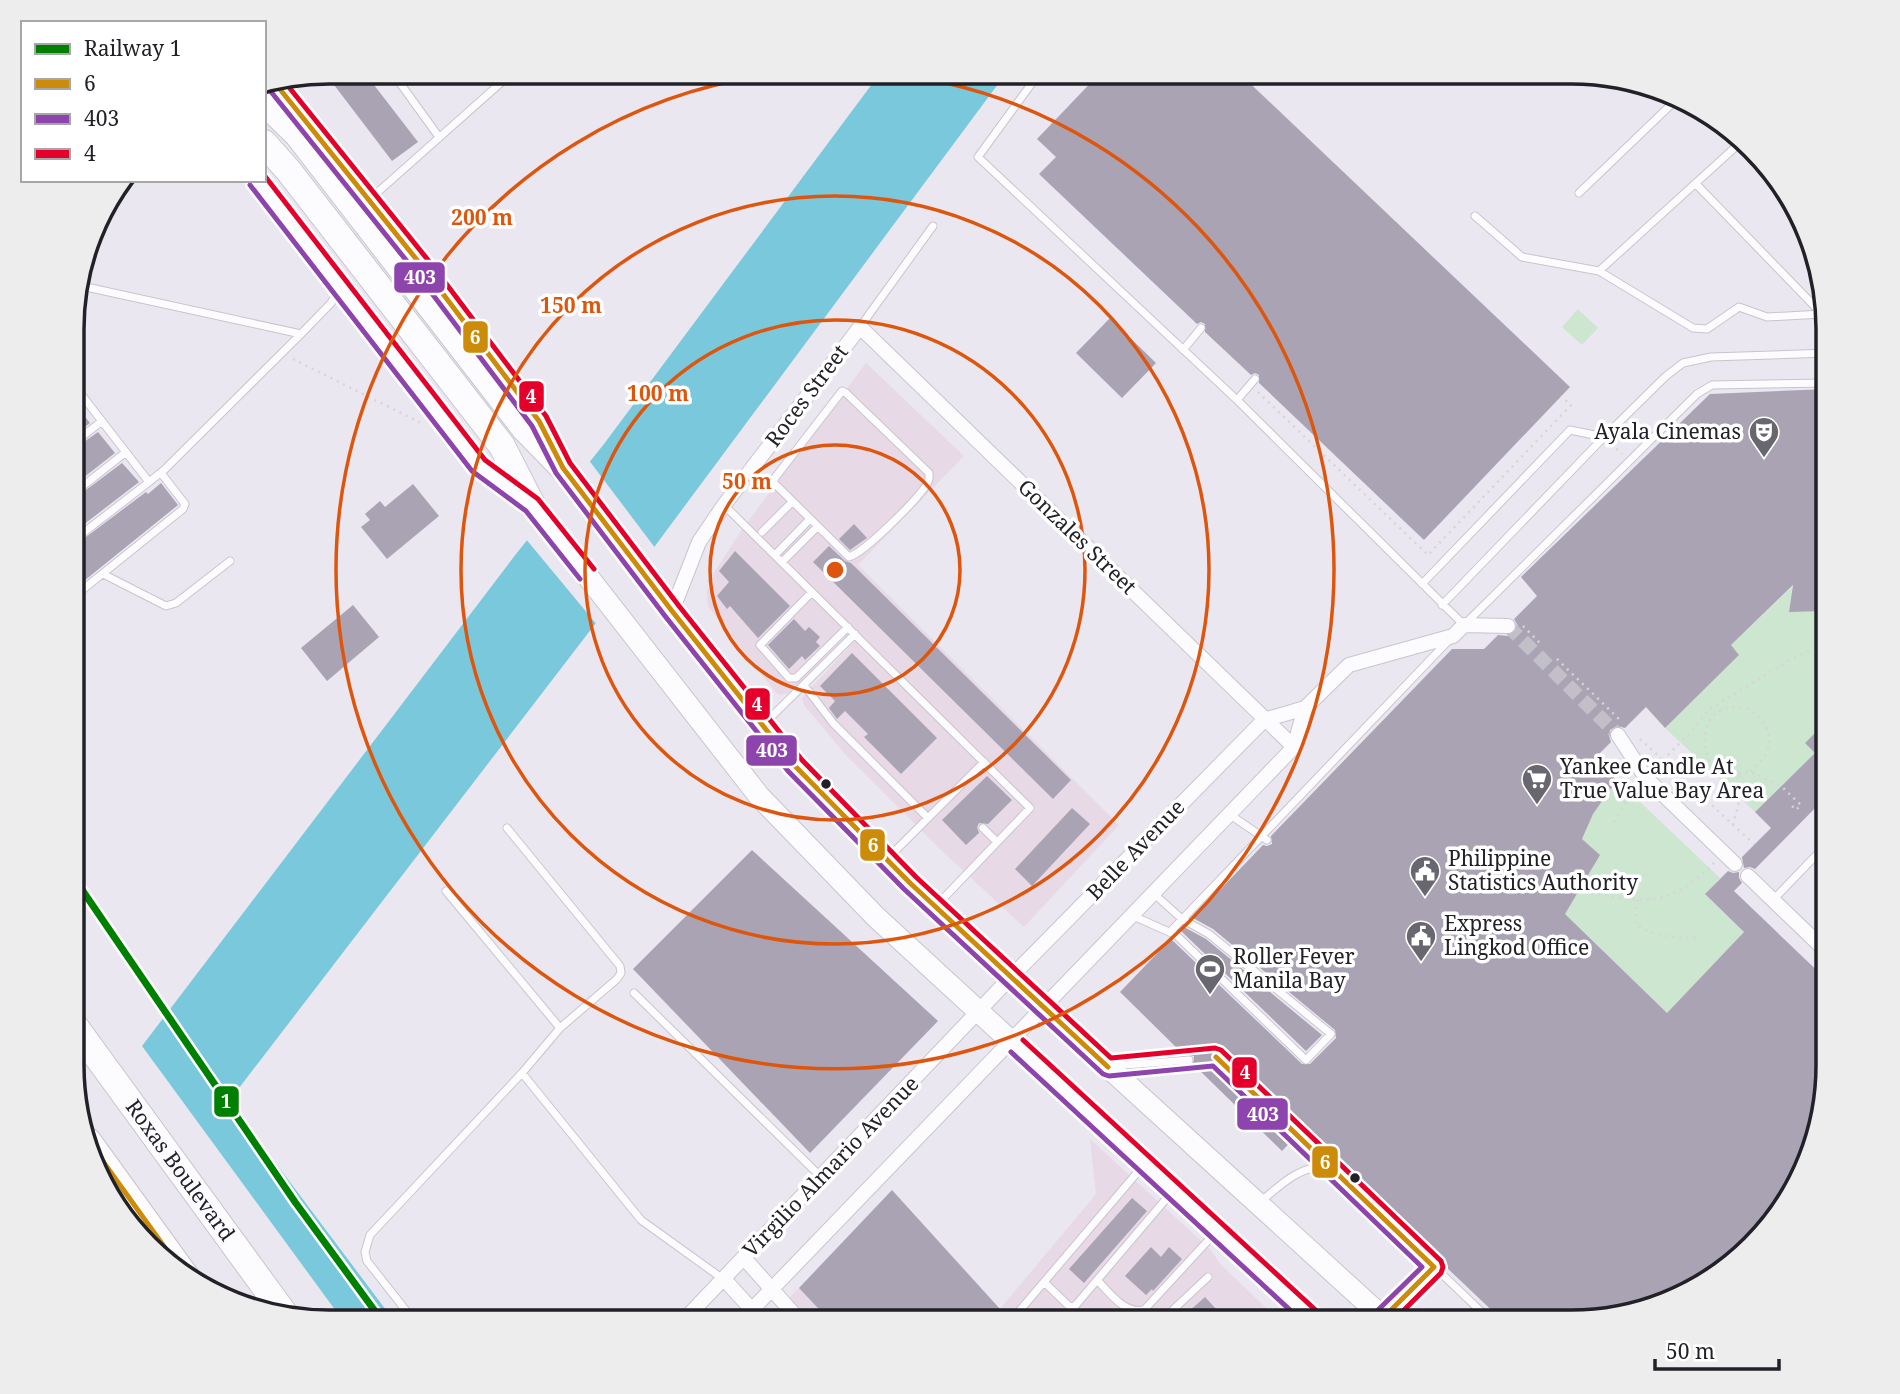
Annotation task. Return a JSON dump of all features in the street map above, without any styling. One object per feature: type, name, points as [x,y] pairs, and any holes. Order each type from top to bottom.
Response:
[{"type":"highway","points":[[280,94],[298,135],[525,429],[565,470]]},
{"type":"highway","points":[[266,145],[502,446],[535,508]]},
{"type":"highway","name":"Roxas Boulevard","points":[[85,1040],[278,1304]]},
{"type":"main road","points":[[280,94],[369,199],[539,421],[565,470],[795,766],[1010,978],[1375,1310]]},
{"type":"main road","points":[[259,182],[479,466],[535,508],[759,796],[876,917],[1303,1310]]},
{"type":"street","name":"Roces Street","points":[[672,611],[699,542],[724,505],[860,327]]},
{"type":"street","name":"Gonzales Street","points":[[860,327],[1294,747]]},
{"type":"street","name":"Belle Avenue","points":[[979,1011],[1264,720],[1305,708],[1349,665],[1453,636],[1464,625]]},
{"type":"street","points":[[1464,625],[1508,626]]},
{"type":"street","name":"Belle Avenue","points":[[1010,1040],[1294,747],[1305,708]]},
{"type":"street","points":[[1621,729],[1646,778],[1730,858]]},
{"type":"street","points":[[1748,876],[1815,940]]},
{"type":"street","name":"Virgilio Almario Avenue","points":[[694,1309],[979,1011]]},
{"type":"street","name":"Virgilio Almario Avenue","points":[[751,1309],[1010,1040]]},
{"type":"street","points":[[744,1258],[790,1309]]},
{"type":"street","points":[[724,1279],[751,1309]]},
{"type":"lane","points":[[401,84],[439,137]]},
{"type":"lane","points":[[369,199],[500,84]]},
{"type":"lane","points":[[1031,85],[978,157],[1237,400],[1464,625],[1697,394],[1712,385],[1815,383]]},
{"type":"lane","points":[[1579,193],[1670,106]]},
{"type":"lane","points":[[1600,271],[1735,148]]},
{"type":"lane","points":[[1696,184],[1814,306]]},
{"type":"lane","points":[[1475,216],[1522,257],[1600,271],[1693,327],[1707,329],[1740,307],[1767,317],[1815,317]]},
{"type":"lane","points":[[860,327],[933,226]]},
{"type":"lane","points":[[88,287],[301,334]]},
{"type":"lane","points":[[84,532],[161,473],[301,334],[341,289]]},
{"type":"lane","points":[[1183,350],[1201,328]]},
{"type":"lane","points":[[1443,605],[1604,437],[1666,376],[1683,363],[1711,357],[1815,353]]},
{"type":"lane","points":[[1237,400],[1253,382]]},
{"type":"lane","points":[[842,391],[929,474],[926,485],[914,499],[853,556],[845,555],[792,502],[776,486],[774,479],[842,391]]},
{"type":"lane","points":[[84,399],[149,482]]},
{"type":"lane","points":[[84,435],[102,421]]},
{"type":"lane","points":[[1422,584],[1570,430],[1604,437]]},
{"type":"lane","points":[[84,485],[126,452]]},
{"type":"lane","points":[[84,589],[185,507],[161,473]]},
{"type":"lane","points":[[762,532],[792,502]]},
{"type":"lane","points":[[724,505],[1030,808],[935,906]]},
{"type":"lane","points":[[775,555],[809,520]]},
{"type":"lane","points":[[782,562],[817,527]]},
{"type":"lane","points":[[103,574],[166,606],[176,603],[230,561]]},
{"type":"lane","points":[[812,592],[760,645],[789,678],[796,678],[848,627]]},
{"type":"lane","points":[[762,726],[855,634]]},
{"type":"lane","points":[[1171,932],[1264,838],[1453,636]]},
{"type":"lane","points":[[804,685],[833,723],[928,818]]},
{"type":"lane","points":[[888,859],[984,762]]},
{"type":"lane","points":[[950,796],[958,804]]},
{"type":"lane","points":[[1229,814],[1264,838]]},
{"type":"lane","points":[[405,1309],[367,1261],[370,1235],[522,1073],[560,1028],[621,973],[620,966],[507,828]]},
{"type":"lane","points":[[983,828],[997,842]]},
{"type":"lane","points":[[1773,900],[1815,856]]},
{"type":"lane","points":[[446,891],[560,1028]]},
{"type":"lane","points":[[1131,915],[1171,932],[1307,1060],[1331,1034],[1209,934],[1182,919],[1153,892]]},
{"type":"lane","points":[[634,993],[821,1177]]},
{"type":"lane","points":[[1108,1067],[1189,1060]]},
{"type":"lane","points":[[522,1073],[641,1220],[724,1279]]},
{"type":"lane","points":[[1020,1310],[1144,1163]]},
{"type":"lane","points":[[1259,1203],[1303,1169],[1328,1165],[1479,1310]]},
{"type":"lane","points":[[1044,1282],[1072,1307],[1173,1190]]},
{"type":"lane","points":[[1144,1310],[1217,1230]]},
{"type":"lane","points":[[1395,1310],[1434,1267]]},
{"type":"lane","points":[[1173,1310],[1208,1277]]},
{"type":"lane","points":[[1097,1280],[1130,1310]]},
{"type":"path","points":[[282,353],[424,424]]},
{"type":"path","points":[[1253,382],[1428,555],[1571,405],[1561,396]]},
{"type":"path","points":[[1604,437],[1629,461]]},
{"type":"path","points":[[1663,760],[1708,710],[1815,648]]},
{"type":"path","points":[[1557,659],[1621,729]]},
{"type":"path","points":[[1731,697],[1734,708]]},
{"type":"path","points":[[1734,708],[1753,712],[1767,727],[1769,737],[1765,757],[1750,771],[1739,774],[1720,770],[1707,756],[1703,736],[1706,727],[1717,714],[1734,708]]},
{"type":"path","points":[[1697,723],[1706,727]]},
{"type":"path","points":[[1634,733],[1754,844]]},
{"type":"path","points":[[1750,771],[1781,786],[1801,805],[1796,810],[1790,804]]},
{"type":"path","points":[[1733,825],[1740,802],[1739,774]]},
{"type":"path","points":[[1614,822],[1631,793]]},
{"type":"path","points":[[1598,894],[1637,900],[1665,896],[1687,888],[1730,858]]},
{"type":"path","points":[[1637,900],[1636,924],[1643,929],[1668,936],[1697,938]]},
{"type":"shaded area","points":[[866,363],[964,456],[858,565],[1119,825],[1024,927],[943,852],[845,754],[804,705],[802,699],[805,694],[853,643],[845,636],[791,692],[781,695],[776,693],[708,606],[707,591],[715,571],[741,531]]},
{"type":"shaded area","points":[[1090,1139],[1210,1249],[1221,1265],[1268,1310],[1001,1310],[1096,1194]]},
{"type":"shaded area","points":[[799,1288],[819,1309],[778,1309]]},
{"type":"green space","points":[[1578,309],[1598,328],[1582,345],[1562,327]]},
{"type":"green space","points":[[1792,587],[1789,612],[1815,611],[1815,733],[1805,743],[1815,753],[1755,812],[1665,728],[1739,655],[1731,645]]},
{"type":"green space","points":[[1617,780],[1720,878],[1705,894],[1744,932],[1667,1013],[1565,914],[1600,855],[1582,839],[1593,814]]},
{"type":"water","points":[[872,84],[998,85],[655,546],[229,1101],[385,1309],[334,1309],[142,1046],[516,554],[604,444]]},
{"type":"pier","points":[[588,459],[656,549],[598,626],[525,538]]},
{"type":"building","points":[[333,84],[373,84],[418,142],[392,161]]},
{"type":"building","points":[[1089,85],[1251,85],[1570,387],[1424,540],[1259,383],[1259,375],[1251,375],[1205,332],[1205,324],[1197,324],[1039,174],[1056,157],[1037,139]]},
{"type":"building","points":[[1110,318],[1156,363],[1122,398],[1076,353]]},
{"type":"building","points":[[1815,390],[1815,611],[1789,612],[1793,585],[1731,645],[1739,655],[1665,728],[1646,707],[1625,728],[1617,726],[1610,730],[1611,742],[1593,760],[1617,780],[1593,814],[1582,839],[1600,855],[1565,914],[1667,1013],[1744,932],[1705,894],[1728,871],[1739,872],[1742,883],[1734,891],[1815,969],[1815,1081],[1811,1113],[1803,1144],[1775,1201],[1732,1249],[1707,1269],[1650,1297],[1619,1305],[1571,1310],[1491,1310],[1302,1130],[1282,1151],[1193,1064],[1194,1056],[1183,1054],[1120,992],[1171,939],[1302,1064],[1310,1064],[1336,1038],[1335,1030],[1213,929],[1193,918],[1263,845],[1272,844],[1271,836],[1452,649],[1484,649],[1498,635],[1508,636],[1516,632],[1518,626],[1514,619],[1537,596],[1521,577],[1710,394]]},
{"type":"building","points":[[84,416],[90,423],[84,427]]},
{"type":"building","points":[[98,432],[115,453],[84,477],[84,442]]},
{"type":"building","points":[[122,463],[139,482],[84,524],[84,491]]},
{"type":"building","points":[[161,483],[178,505],[84,581],[84,538],[146,492],[148,494]]},
{"type":"building","points":[[413,484],[439,516],[387,559],[361,527],[370,520],[365,514],[380,501],[385,507]]},
{"type":"building","points":[[854,524],[867,538],[850,550],[839,539]]},
{"type":"building","points":[[829,546],[851,563],[1071,780],[1053,799],[813,562]]},
{"type":"building","points":[[735,551],[790,606],[758,638],[730,606],[727,609],[717,596],[729,582],[719,571]]},
{"type":"building","points":[[353,605],[379,637],[327,681],[301,648]]},
{"type":"building","points":[[794,619],[805,631],[809,627],[820,637],[816,642],[820,646],[805,660],[802,656],[789,669],[768,645]]},
{"type":"building","points":[[852,653],[937,738],[901,774],[864,737],[868,734],[845,711],[837,719],[829,708],[835,701],[820,686]]},
{"type":"building","points":[[1815,733],[1815,753],[1805,743]]},
{"type":"building","points":[[1815,753],[1815,808],[1755,869],[1744,868],[1742,857],[1771,828],[1755,812]]},
{"type":"building","points":[[987,776],[1012,800],[988,824],[979,823],[979,833],[966,845],[942,820]]},
{"type":"building","points":[[1072,808],[1090,824],[1032,886],[1015,869]]},
{"type":"building","points":[[752,850],[938,1021],[810,1153],[633,969]]},
{"type":"building","points":[[1184,927],[1206,939],[1322,1035],[1306,1051],[1180,930]]},
{"type":"building","points":[[892,1190],[1001,1310],[819,1309],[799,1288]]},
{"type":"building","points":[[1132,1198],[1147,1211],[1084,1283],[1069,1269]]},
{"type":"building","points":[[1151,1247],[1161,1257],[1169,1247],[1182,1259],[1153,1291],[1152,1289],[1146,1295],[1125,1276]]},
{"type":"building","points":[[1205,1297],[1217,1310],[1191,1310]]},
{"type":"tunnel","points":[[1508,626],[1618,735]]},
{"type":"rail line","name":"1","points":[[85,894],[295,1202],[374,1309]]},
{"type":"transit line","name":"4","points":[[289,88],[432,265],[546,416],[570,463],[679,606],[802,760],[916,877],[1111,1058],[1215,1048],[1221,1050],[1441,1261],[1441,1273],[1404,1310]]},
{"type":"transit line","name":"6","points":[[280,89],[425,270],[539,421],[563,468],[795,766],[910,883],[1108,1067]]},
{"type":"transit line","name":"403","points":[[271,91],[418,275],[532,426],[556,473],[788,771],[904,889],[1103,1074],[1109,1076],[1213,1066],[1422,1267],[1378,1310]]},
{"type":"transit line","name":"4","points":[[266,178],[485,460],[538,499],[594,569]]},
{"type":"transit line","name":"403","points":[[250,185],[472,471],[526,511],[580,579]]},
{"type":"transit line","name":"4","points":[[1023,1040],[1315,1310]]},
{"type":"transit line","name":"403","points":[[1011,1052],[1290,1310]]},
{"type":"transit line","name":"6","points":[[1216,1057],[1434,1267]]},
{"type":"transit line","name":"6","points":[[107,1167],[160,1241]]},
{"type":"transit line","name":"6","points":[[1391,1310],[1434,1267]]},
{"type":"place","name":"Ayala Cinemas","points":[[1764,459]]},
{"type":"place","name":"Yankee Candle At True Value Bay Area","points":[[1537,806]]},
{"type":"place","name":"Philippine Statistics Authority","points":[[1425,898]]},
{"type":"place","name":"Express Lingkod Office","points":[[1421,963]]},
{"type":"place","name":"Roller Fever Manila Bay","points":[[1210,996]]}]
